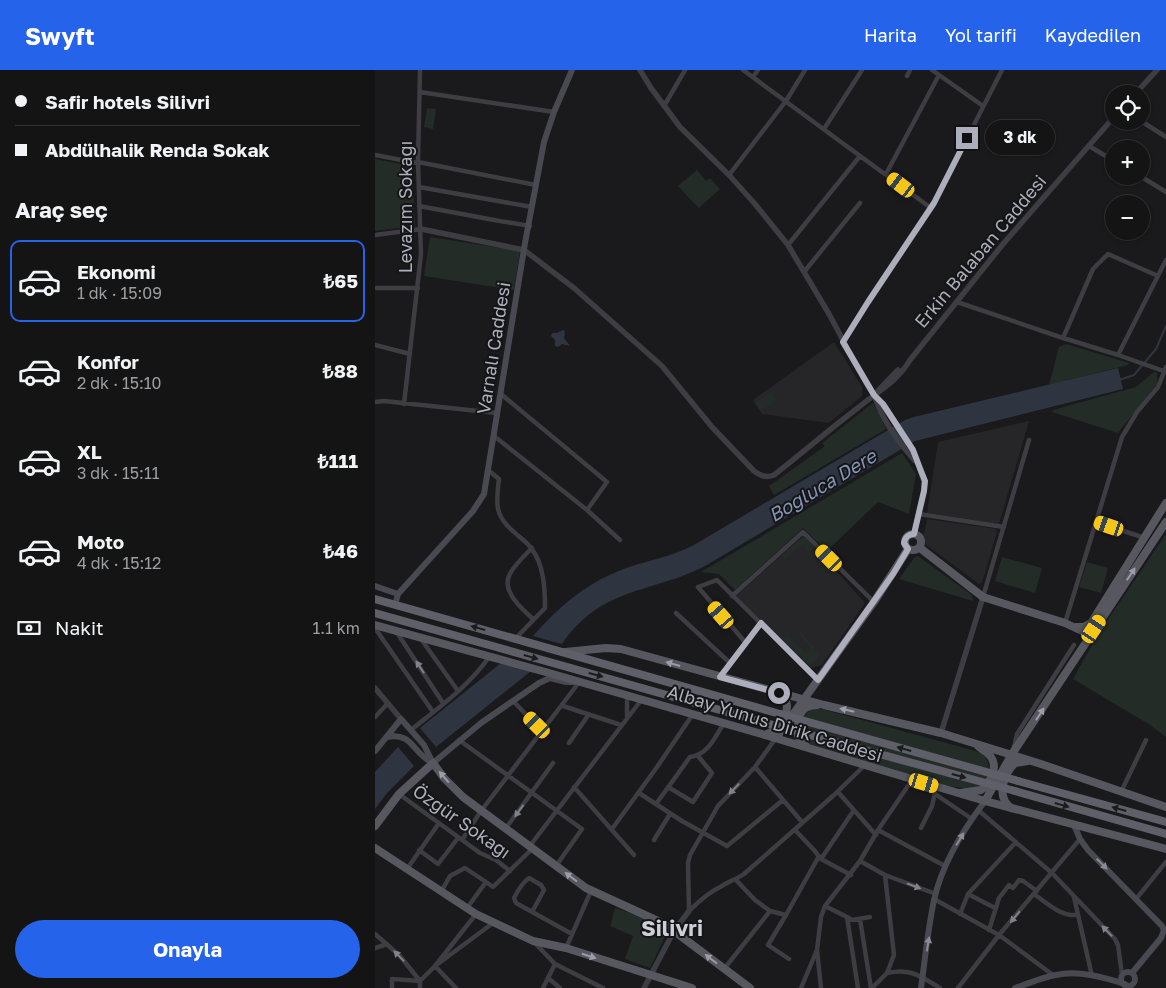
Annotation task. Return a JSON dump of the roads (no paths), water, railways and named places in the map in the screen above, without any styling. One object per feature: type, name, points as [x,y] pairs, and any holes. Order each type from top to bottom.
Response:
[{"type":"highway","points":[[375,599],[1166,822]]},
{"type":"highway","points":[[375,613],[1166,834]]},
{"type":"main road","name":"Varnalı Caddesi","points":[[395,605],[398,594],[473,511],[484,494],[524,250],[530,226],[544,142],[554,112],[572,70]]},
{"type":"main road","points":[[920,548],[983,597],[1067,624],[1084,627],[1091,623],[1165,507]]},
{"type":"main road","points":[[921,988],[935,897],[945,866],[1013,754],[1166,522]]},
{"type":"main road","points":[[914,534],[921,539],[920,548],[914,551],[908,549],[905,545],[907,536],[914,534]]},
{"type":"main road","points":[[776,738],[805,700],[908,549]]},
{"type":"main road","points":[[375,586],[398,594]]},
{"type":"main road","points":[[1067,624],[1081,631],[1094,629]]},
{"type":"main road","name":"Albay Yunus Dirik Caddesi","points":[[375,627],[539,670],[765,734],[912,780],[935,790],[956,793],[1166,849]]},
{"type":"main road","points":[[561,651],[621,649],[824,705],[941,733],[1013,754],[1166,807]]},
{"type":"main road","points":[[539,670],[543,674],[539,683]]},
{"type":"main road","points":[[375,826],[399,794],[459,740],[512,700],[550,678],[566,682],[580,682]]},
{"type":"main road","points":[[818,680],[816,692],[824,705]]},
{"type":"main road","points":[[765,734],[779,729],[784,719],[787,702],[785,697],[779,693]]},
{"type":"main road","points":[[807,748],[798,736],[799,717],[809,705],[824,705]]},
{"type":"main road","points":[[375,751],[401,719],[424,745],[433,763],[444,778],[463,797],[481,811],[591,891],[658,921],[675,931],[747,987]]},
{"type":"main road","points":[[387,737],[400,736],[405,738],[424,759],[433,763]]},
{"type":"main road","points":[[956,793],[981,790],[992,779],[993,760],[989,754],[973,743]]},
{"type":"main road","points":[[1012,809],[1006,804],[1003,792],[1006,775],[1009,768],[1015,763],[1030,760]]},
{"type":"main road","points":[[1074,825],[1080,839],[1088,850],[1164,930],[1164,940],[1132,974]]},
{"type":"main road","points":[[375,848],[476,914],[533,941],[566,948],[692,988]]},
{"type":"main road","points":[[1105,978],[1123,975],[1128,972],[1132,974]]},
{"type":"main road","points":[[1015,988],[1053,975],[1075,974],[1105,978],[1127,986],[1133,984],[1135,980],[1132,974]]},
{"type":"main road","points":[[1123,975],[1121,979],[1127,986]]},
{"type":"street","name":"Levazım Sokağı","points":[[404,404],[421,254],[417,163],[420,70]]},
{"type":"street","points":[[640,70],[680,127],[729,175],[788,245],[874,395],[883,404],[890,421],[918,464],[925,481],[914,534]]},
{"type":"street","points":[[664,106],[685,70]]},
{"type":"street","points":[[743,70],[931,208]]},
{"type":"street","points":[[753,77],[758,70]]},
{"type":"street","points":[[729,175],[786,101],[805,70]]},
{"type":"street","points":[[824,129],[862,70]]},
{"type":"street","points":[[907,76],[910,70]]},
{"type":"street","points":[[932,70],[983,106]]},
{"type":"street","points":[[843,342],[931,208],[1002,70]]},
{"type":"street","points":[[1143,85],[1157,70]]},
{"type":"street","points":[[886,174],[939,75]]},
{"type":"street","points":[[420,92],[554,112]]},
{"type":"street","name":"Erkin Balaban Caddesi","points":[[421,229],[524,250],[574,288],[662,366],[712,428],[754,471],[761,476],[769,477],[774,476],[874,395],[880,387],[910,360],[1003,244],[1105,127]]},
{"type":"street","points":[[1150,127],[1166,137]]},
{"type":"street","points":[[1089,146],[1105,155]]},
{"type":"street","points":[[375,155],[536,184]]},
{"type":"street","points":[[788,245],[860,156]]},
{"type":"street","points":[[1150,182],[1166,192]]},
{"type":"street","points":[[419,187],[532,207]]},
{"type":"street","points":[[804,272],[861,202]]},
{"type":"street","points":[[419,206],[530,226]]},
{"type":"street","points":[[375,235],[421,229]]},
{"type":"street","points":[[1063,338],[1093,269],[1108,254],[1158,276]]},
{"type":"street","points":[[1119,355],[1166,260]]},
{"type":"street","points":[[375,288],[418,288]]},
{"type":"street","points":[[957,302],[1165,370],[1157,387],[1137,412],[1122,437],[1067,624]]},
{"type":"street","points":[[375,345],[410,354]]},
{"type":"street","points":[[501,394],[607,482],[587,510]]},
{"type":"street","points":[[375,402],[497,412]]},
{"type":"street","points":[[494,436],[587,510],[620,540]]},
{"type":"street","points":[[941,733],[1029,440]]},
{"type":"street","points":[[488,470],[499,479],[497,506],[505,524],[531,548],[540,567],[545,592],[545,608],[515,639]]},
{"type":"street","points":[[919,514],[1004,527]]},
{"type":"street","points":[[1096,522],[1145,538]]},
{"type":"street","points":[[732,596],[803,532],[873,602]]},
{"type":"street","points":[[531,548],[508,577],[508,586],[518,606],[533,619]]},
{"type":"street","points":[[745,642],[698,587],[717,580],[818,680]]},
{"type":"street","points":[[676,612],[730,663]]},
{"type":"street","points":[[720,677],[761,623]]},
{"type":"street","points":[[375,627],[433,712]]},
{"type":"street","points":[[396,631],[443,703]]},
{"type":"street","points":[[421,638],[457,691]]},
{"type":"street","points":[[1013,754],[1017,734],[1074,645]]},
{"type":"street","points":[[411,730],[457,691],[482,667],[489,657]]},
{"type":"street","points":[[419,850],[438,864],[460,839],[580,682]]},
{"type":"street","points":[[376,692],[401,719]]},
{"type":"street","points":[[627,695],[627,717]]},
{"type":"street","points":[[441,892],[450,876],[465,868],[493,887],[510,872],[642,699]]},
{"type":"street","points":[[512,700],[543,732]]},
{"type":"street","points":[[375,717],[388,703]]},
{"type":"street","points":[[563,706],[621,726]]},
{"type":"street","points":[[569,743],[589,714]]},
{"type":"street","points":[[612,830],[693,714]]},
{"type":"street","points":[[656,804],[691,756],[698,756],[704,753],[724,723]]},
{"type":"street","points":[[689,911],[688,863],[702,831],[718,806],[755,767],[776,738]]},
{"type":"street","points":[[459,740],[531,794],[582,829],[556,866]]},
{"type":"street","points":[[1121,792],[1146,740]]},
{"type":"street","points":[[668,787],[693,802],[712,773],[698,756]]},
{"type":"street","points":[[506,828],[553,763]]},
{"type":"street","points":[[644,988],[675,931],[689,911],[705,896],[723,885],[736,880],[838,792],[865,765]]},
{"type":"street","points":[[755,767],[802,822]]},
{"type":"street","points":[[821,988],[817,950],[821,917],[825,906],[861,861],[912,780]]},
{"type":"street","points":[[574,787],[634,855]]},
{"type":"street","points":[[921,828],[932,806],[935,790],[972,819]]},
{"type":"street","points":[[639,792],[670,814],[727,846],[783,800]]},
{"type":"street","points":[[838,792],[877,833],[945,866]]},
{"type":"street","name":"Özgür Sokağı","points":[[399,794],[480,853],[496,860],[510,872]]},
{"type":"street","points":[[789,959],[767,945],[820,858],[854,810]]},
{"type":"street","points":[[978,810],[1052,873],[1115,939],[1118,945],[1123,975]]},
{"type":"street","points":[[654,840],[670,814]]},
{"type":"street","points":[[406,870],[439,823]]},
{"type":"street","points":[[795,830],[820,858],[851,875]]},
{"type":"street","points":[[958,988],[1080,839]]},
{"type":"street","points":[[960,914],[968,894],[1016,842]]},
{"type":"street","points":[[861,861],[885,875],[935,897],[960,914],[999,936],[1053,975]]},
{"type":"street","points":[[1136,899],[1166,862]]},
{"type":"street","points":[[872,988],[887,973],[894,955],[885,875]]},
{"type":"street","points":[[532,912],[544,890],[541,885],[529,878],[524,882],[514,898],[516,903],[532,912],[572,934]]},
{"type":"street","points":[[736,880],[755,900],[770,911],[785,915]]},
{"type":"street","points":[[989,930],[999,898],[1009,885],[1013,888],[1019,880],[1023,881],[1063,915],[1077,916]]},
{"type":"street","points":[[467,908],[486,882]]},
{"type":"street","points":[[566,948],[591,891]]},
{"type":"street","points":[[968,894],[995,908]]},
{"type":"street","points":[[1073,897],[1092,976]]},
{"type":"street","points":[[825,906],[852,920],[870,917]]},
{"type":"street","points":[[724,969],[770,911]]},
{"type":"street","points":[[435,966],[476,914]]},
{"type":"street","points":[[847,917],[858,988]]},
{"type":"street","points":[[860,919],[872,988]]},
{"type":"street","points":[[392,988],[392,980],[420,980],[435,966],[493,923]]},
{"type":"street","points":[[1164,940],[1166,932]]},
{"type":"street","points":[[375,934],[400,956],[420,980],[420,988]]},
{"type":"street","points":[[533,941],[555,964],[603,988]]},
{"type":"street","points":[[375,948],[387,944]]},
{"type":"street","points":[[801,988],[817,950]]},
{"type":"street","points":[[543,988],[555,964]]},
{"type":"street","points":[[435,966],[456,988]]},
{"type":"street","points":[[887,973],[899,970],[909,972],[922,977],[940,988]]},
{"type":"street","points":[[548,978],[560,988]]},
{"type":"water","points":[[565,331],[564,338],[570,346],[562,344],[558,347],[555,346],[555,340],[551,336],[552,333]]},
{"type":"water","name":"Boğluca Dere","points":[[1118,368],[1123,389],[915,441],[705,566],[685,575],[610,601],[593,611],[577,625],[562,644],[533,636],[565,604],[600,580],[629,567],[670,555],[694,545],[905,420]]},
{"type":"water","points":[[501,663],[531,671],[436,747],[420,728]]},
{"type":"water","points":[[398,747],[414,766],[387,793],[375,809],[375,772]]},
{"type":"waterway","points":[[1119,380],[1134,375],[1156,349],[1166,326]]},
{"type":"district","name":"Silivri","points":[[672,927]]}]
